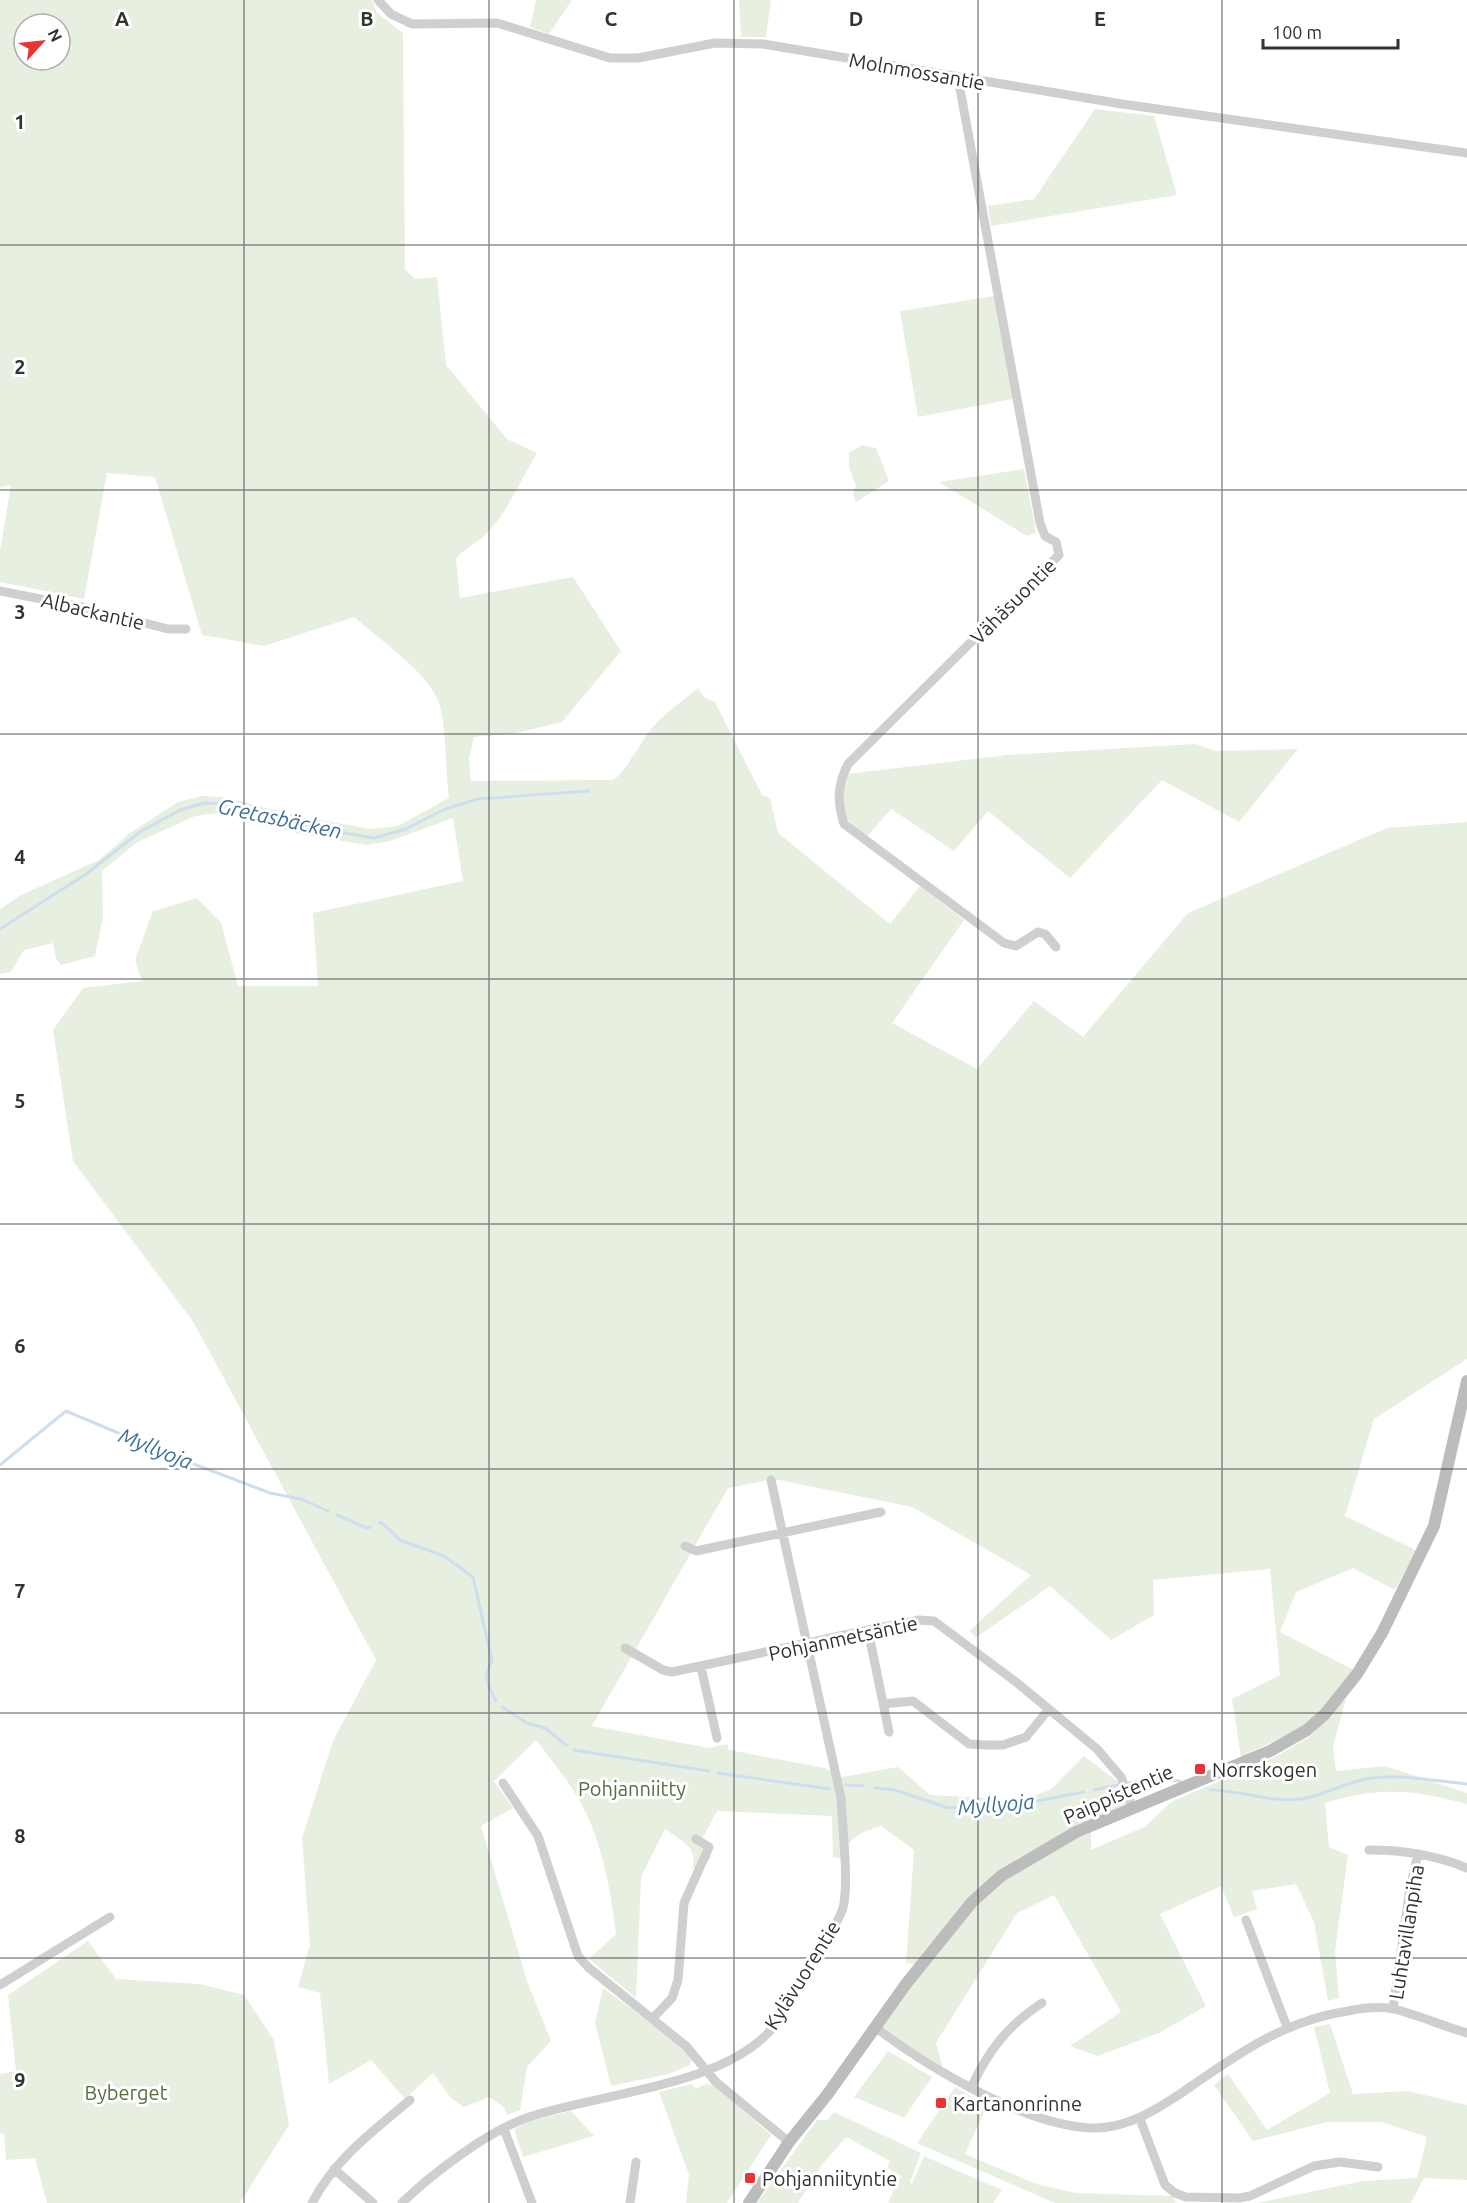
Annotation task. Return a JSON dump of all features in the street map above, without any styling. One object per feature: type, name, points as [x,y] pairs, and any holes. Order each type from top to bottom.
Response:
[{"type":"street","name":"Molnmossantie","points":[[378,0],[391,14],[412,24],[497,23],[610,58],[638,58],[715,43],[763,44],[1122,104],[1467,153]]},
{"type":"street","name":"Vähäsuontie","points":[[958,78],[1040,523],[1045,536],[1056,542],[1059,555],[848,764],[840,780],[837,802],[844,824],[1004,943],[1016,946],[1038,932],[1046,934],[1056,946]]},
{"type":"street","name":"Albackantie","points":[[0,591],[86,608],[160,627],[186,629]]},
{"type":"street","name":"Paippistentie","points":[[749,2203],[789,2142],[876,2028],[906,1984],[972,1902],[1001,1876],[1068,1837],[1270,1751],[1307,1730],[1325,1714],[1357,1674],[1382,1633],[1434,1526],[1467,1381]]},
{"type":"street","name":"Kylävuorentie","points":[[402,2203],[453,2162],[504,2129],[549,2111],[691,2076],[728,2062],[768,2033],[777,2022],[842,1911],[845,1849],[841,1798],[771,1480]]},
{"type":"street","points":[[685,1546],[696,1551],[881,1512]]},
{"type":"street","name":"Pohjanmetsäntie","points":[[625,1648],[663,1670],[672,1672],[806,1646],[919,1620],[941,1624],[1049,1709],[1107,1759],[1121,1776],[1133,1809]]},
{"type":"street","points":[[868,1630],[889,1732]]},
{"type":"street","points":[[701,1667],[717,1738]]},
{"type":"street","points":[[883,1704],[913,1701],[969,1744],[1003,1746],[1026,1737],[1049,1709]]},
{"type":"street","points":[[503,1783],[538,1836],[578,1956],[589,1968],[695,2054],[716,2082],[747,2110],[789,2142]]},
{"type":"street","points":[[653,2018],[672,1998],[678,1980],[684,1903],[709,1847],[696,1839]]},
{"type":"street","name":"Luhtavillanpiha","points":[[1369,1850],[1397,1850],[1444,1859],[1467,1868]]},
{"type":"street","name":"Luhtavillanpiha","points":[[1393,2009],[1410,1888],[1418,1854]]},
{"type":"street","points":[[0,1985],[110,1917]]},
{"type":"street","points":[[1246,1920],[1287,2027]]},
{"type":"street","points":[[971,2088],[1000,2040],[1017,2019],[1042,2003]]},
{"type":"street","points":[[876,2028],[918,2057],[971,2088],[1023,2112],[1063,2124],[1093,2128],[1140,2119],[1244,2050],[1287,2027],[1324,2014],[1368,2008],[1393,2009],[1467,2033]]},
{"type":"street","points":[[312,2203],[334,2169],[353,2147],[410,2100]]},
{"type":"street","points":[[1140,2119],[1165,2185],[1175,2193],[1186,2197],[1239,2198],[1250,2196],[1314,2166],[1340,2163],[1378,2167]]},
{"type":"street","points":[[504,2129],[531,2200],[521,2203]]},
{"type":"street","points":[[630,2203],[636,2162]]},
{"type":"street","points":[[334,2169],[373,2203]]},
{"type":"green space","name":"Pohjanniitty","points":[[0,0],[372,0],[377,13],[403,33],[405,269],[415,279],[437,277],[446,365],[507,439],[537,453],[507,507],[493,527],[456,559],[460,598],[573,577],[621,651],[562,722],[516,733],[474,737],[469,759],[471,781],[613,780],[623,771],[657,723],[698,688],[704,697],[715,702],[762,795],[770,798],[778,833],[890,924],[920,886],[964,920],[892,1023],[977,1069],[1034,1001],[1083,1037],[1188,913],[1387,828],[1467,822],[1467,1359],[1374,1419],[1345,1516],[1416,1550],[1395,1590],[1353,1568],[1296,1592],[1280,1632],[1354,1670],[1322,1710],[1304,1726],[1241,1757],[1232,1699],[1280,1675],[1270,1569],[1153,1580],[1154,1615],[1111,1640],[1050,1586],[974,1639],[975,1636],[969,1631],[1031,1575],[912,1507],[774,1479],[728,1488],[592,1726],[709,1748],[727,1744],[729,1750],[825,1768],[842,1777],[898,1767],[930,1795],[1021,1800],[1050,1790],[1084,1756],[1126,1788],[1133,1809],[1091,1826],[1091,1850],[1146,1826],[1171,1802],[1275,1757],[1311,1736],[1346,1698],[1333,1747],[1336,1771],[1385,1766],[1467,1793],[1467,1804],[1413,1793],[1396,1792],[1363,1794],[1325,1803],[1329,1847],[1348,1855],[1335,1951],[1339,1998],[1328,2001],[1314,1922],[1296,1884],[1252,1891],[1257,1909],[1234,1917],[1221,1886],[1160,1914],[1206,2006],[1159,2033],[1098,2056],[1070,2046],[1121,2012],[1054,1895],[1017,1913],[936,2043],[944,2073],[876,2028],[919,1966],[906,1962],[914,1850],[881,1826],[861,1833],[851,1841],[845,1860],[833,1857],[832,1816],[717,1811],[702,1839],[711,1858],[703,1866],[692,1868],[693,1855],[690,1849],[665,1829],[641,1877],[636,1998],[589,1959],[616,1934],[605,1870],[591,1823],[584,1809],[568,1782],[536,1740],[494,1781],[513,1808],[481,1826],[527,1981],[551,2041],[527,2067],[520,2110],[507,2115],[504,2107],[489,2097],[464,2107],[451,2098],[433,2073],[405,2099],[371,2060],[329,2084],[320,1993],[298,1987],[310,1945],[302,1838],[333,1741],[376,1660],[194,1323],[73,1161],[53,1030],[83,988],[142,981],[135,960],[153,911],[197,898],[221,923],[238,986],[318,986],[313,913],[463,881],[453,818],[390,841],[368,845],[299,834],[224,812],[195,816],[136,843],[102,871],[103,917],[95,956],[61,965],[56,959],[53,943],[24,950],[11,972],[0,974],[0,909],[21,895],[99,860],[130,833],[178,802],[202,796],[226,797],[296,816],[371,829],[398,826],[449,798],[443,719],[437,698],[421,676],[399,654],[354,617],[264,646],[202,635],[155,477],[107,473],[84,599],[0,582],[0,551],[11,485],[0,487]]},
{"type":"green space","points":[[536,0],[572,0],[549,34],[530,27]]},
{"type":"green space","points":[[739,0],[771,0],[766,37],[741,37]]},
{"type":"green space","points":[[1095,109],[1154,116],[1177,195],[991,226],[988,206],[1034,199]]},
{"type":"green space","points":[[994,296],[1013,399],[918,417],[900,311]]},
{"type":"green space","points":[[862,445],[876,448],[889,481],[856,502],[853,494],[856,485],[849,468],[849,453]]},
{"type":"green space","points":[[1024,469],[1036,532],[1027,536],[939,482]]},
{"type":"green space","points":[[1195,744],[1216,751],[1298,749],[1239,822],[1162,780],[1070,878],[988,811],[954,851],[891,809],[867,837],[850,823],[843,810],[842,796],[847,774],[1008,755]]},
{"type":"green space","name":"Byberget","points":[[88,1941],[116,1979],[200,1984],[244,1995],[274,2040],[289,2125],[240,2203],[47,2203],[35,2158],[6,2160],[4,2134],[0,2133],[0,2074],[16,2071],[8,1995]]},
{"type":"green space","points":[[603,1988],[685,2048],[691,2060],[690,2065],[669,2074],[611,2086],[595,2023]]},
{"type":"green space","points":[[1330,2024],[1353,2094],[1407,2091],[1467,2105],[1467,2180],[1424,2178],[1411,2203],[1257,2203],[1363,2181],[1417,2178],[1427,2137],[1381,2122],[1327,2122],[1253,2141],[1214,2085],[1228,2074],[1267,2130],[1330,2093],[1314,2027]]},
{"type":"green space","points":[[888,2051],[932,2077],[904,2118],[854,2097]]},
{"type":"green space","points":[[692,2084],[695,2089],[706,2084],[714,2085],[771,2135],[727,2203],[686,2203],[689,2175],[659,2092]]},
{"type":"green space","points":[[955,2087],[987,2105],[965,2154],[1036,2184],[1076,2193],[1172,2196],[1176,2203],[1055,2203],[917,2143]]},
{"type":"green space","points":[[571,2111],[594,2136],[523,2157],[514,2129],[528,2122]]},
{"type":"green space","points":[[834,2112],[921,2153],[910,2182],[912,2184],[924,2156],[1002,2190],[993,2203],[888,2203],[901,2176],[887,2168],[890,2161],[846,2137],[821,2166],[798,2203],[757,2203],[817,2120],[827,2120]]},
{"type":"waterway","name":"Gretasbäcken","points":[[0,929],[86,874],[140,832],[180,810],[204,803],[226,804],[281,822],[374,838],[406,829],[443,810],[477,799],[589,791]]},
{"type":"waterway","name":"Myllyoja","points":[[0,1465],[66,1411],[178,1458],[270,1493],[301,1499],[328,1511]]},
{"type":"waterway","name":"Myllyoja","points":[[337,1515],[367,1528],[370,1527]]},
{"type":"waterway","name":"Myllyoja","points":[[379,1523],[381,1522],[400,1540],[444,1556],[473,1577],[492,1661],[487,1681],[496,1701]]},
{"type":"waterway","name":"Myllyoja","points":[[502,1707],[527,1723],[545,1728],[566,1745]]},
{"type":"waterway","name":"Myllyoja","points":[[574,1750],[709,1771]]},
{"type":"waterway","name":"Myllyoja","points":[[718,1773],[830,1789]]},
{"type":"waterway","name":"Myllyoja","points":[[1210,1790],[1289,1800],[1317,1795],[1358,1781],[1379,1777],[1404,1777],[1467,1784]]},
{"type":"waterway","name":"Myllyoja","points":[[1128,1783],[1154,1779]]},
{"type":"waterway","name":"Myllyoja","points":[[1167,1780],[1180,1781]]},
{"type":"waterway","name":"Myllyoja","points":[[846,1785],[863,1786]]},
{"type":"waterway","name":"Myllyoja","points":[[1094,1790],[1118,1785]]},
{"type":"waterway","name":"Myllyoja","points":[[875,1788],[895,1790],[948,1808],[1021,1804],[1084,1792]]},
{"type":"place","name":"Norrskogen","points":[[1200,1769]]},
{"type":"place","name":"Kartanonrinne","points":[[941,2103]]},
{"type":"place","name":"Pohjanniityntie","points":[[750,2178]]}]
